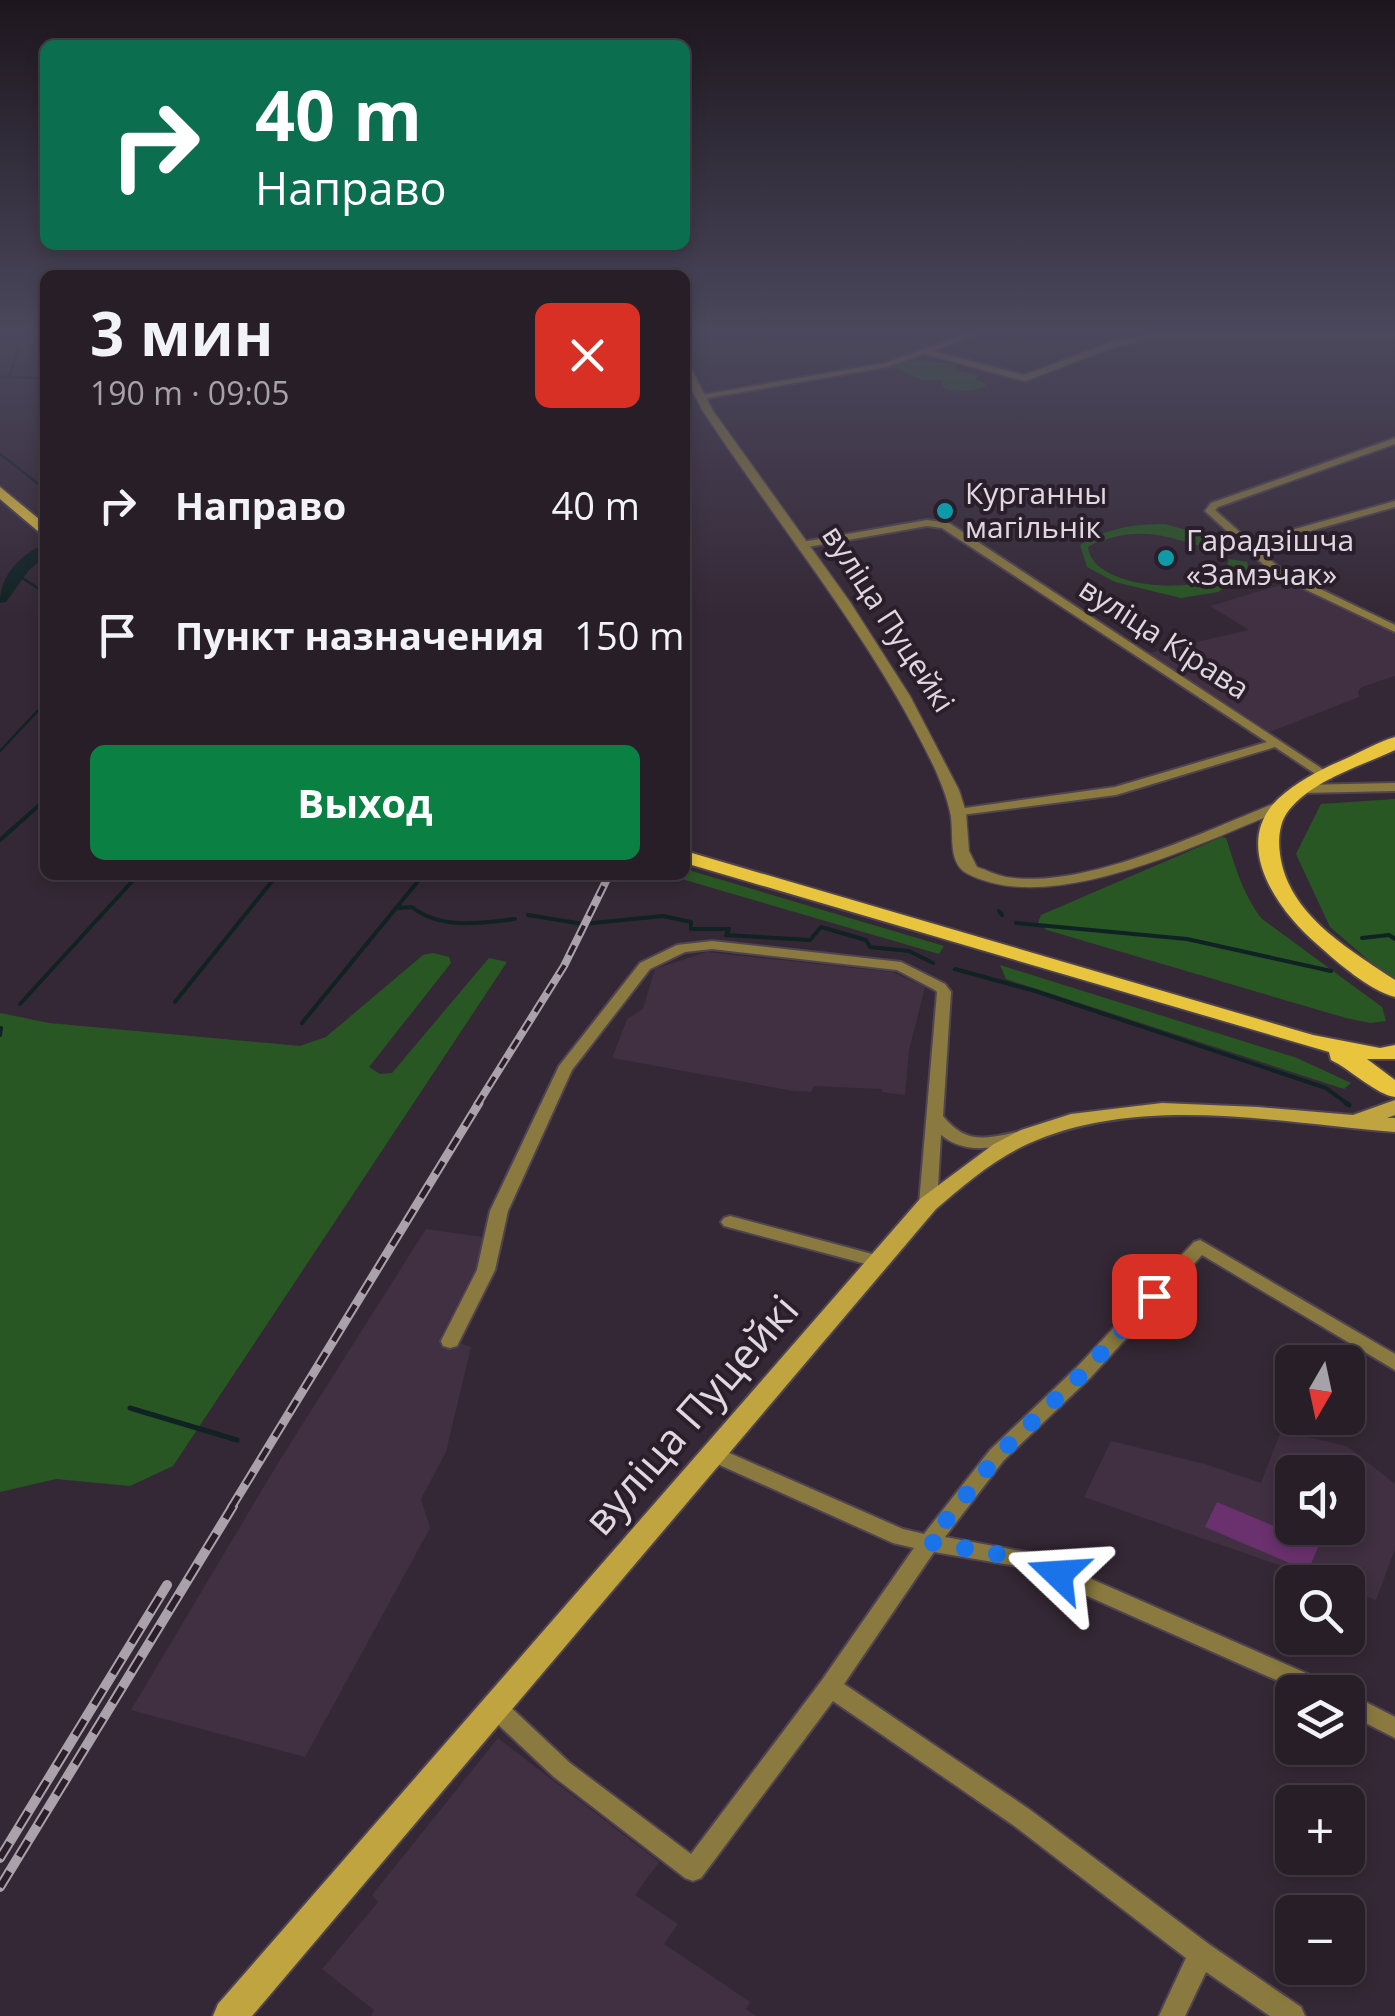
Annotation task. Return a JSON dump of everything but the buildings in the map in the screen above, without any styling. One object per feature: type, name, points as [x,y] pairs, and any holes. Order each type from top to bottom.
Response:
[{"type":"main road","points":[[0,490],[40,527]]},
{"type":"main road","points":[[1395,744],[1302,789],[1282,805],[1272,826],[1269,852],[1276,882],[1287,901],[1321,936],[1395,990]]},
{"type":"main road","points":[[690,857],[1309,1041],[1395,1054],[1389,1068],[1394,1097]]},
{"type":"main road","points":[[1309,1041],[1364,1067],[1394,1097]]},
{"type":"main road","name":"вуліца Пуцейкі","points":[[1345,1122],[1374,1117],[1394,1097]]},
{"type":"main road","name":"вуліца Пуцейкі","points":[[230,2016],[928,1204],[981,1162],[1032,1134],[1121,1113],[1193,1112],[1395,1125]]},
{"type":"street","name":"вуліца Пуцейкі","points":[[721,427],[908,704],[940,764],[958,812],[964,862],[970,870],[993,877],[1045,882],[1102,874],[1282,805]]},
{"type":"street","points":[[1395,441],[1214,505],[1210,511],[1280,572],[1395,629]]},
{"type":"street","points":[[1253,551],[1260,542],[1395,504]]},
{"type":"street","name":"вуліца Кірава","points":[[802,545],[927,523],[945,525],[1327,776]]},
{"type":"street","name":"вуліца Кірава","points":[[958,812],[1116,791],[1276,742]]},
{"type":"street","points":[[1302,789],[1395,786]]},
{"type":"street","points":[[450,1341],[486,1270],[499,1212],[565,1068],[645,966],[682,948],[712,945],[900,966],[926,976],[944,992],[928,1204]]},
{"type":"street","points":[[936,1118],[946,1134],[965,1143],[1032,1134]]},
{"type":"street","points":[[730,1222],[881,1262]]},
{"type":"street","points":[[496,1708],[562,1770],[693,1870],[830,1687],[929,1542],[998,1455],[1084,1372],[1200,1246],[1395,1363]]},
{"type":"street","points":[[712,1453],[900,1537],[1025,1559],[1287,1675]]},
{"type":"street","points":[[830,1687],[1021,1817],[1201,1954],[1292,2016]]},
{"type":"street","points":[[1365,1712],[1395,1728]]},
{"type":"street","points":[[1172,2016],[1201,1954]]},
{"type":"shaded area","points":[[1294,581],[1395,632],[1395,676],[1362,687],[1359,697],[1270,732],[1148,653],[1249,630],[1210,606]]},
{"type":"shaded area","points":[[707,952],[892,972],[925,987],[909,1050],[905,1095],[882,1089],[814,1086],[811,1092],[794,1091],[612,1058],[627,1019],[643,1009],[655,969]]},
{"type":"shaded area","points":[[426,1229],[483,1237],[475,1269],[440,1337],[471,1347],[446,1452],[421,1499],[430,1528],[305,1757],[131,1710],[278,1463]]},
{"type":"shaded area","points":[[1279,1435],[1299,1435],[1347,1446],[1358,1455],[1275,1455],[1275,1545],[1365,1545],[1365,1460],[1395,1484],[1395,1549],[1376,1600],[1365,1596],[1365,1565],[1278,1565],[1084,1497],[1111,1441],[1205,1464],[1261,1483]]},
{"type":"shaded area","points":[[498,1738],[659,1862],[635,1895],[678,1924],[664,1944],[750,2002],[746,2009],[756,2016],[371,2016],[374,2010],[322,1969],[378,1902],[372,1895]]},
{"type":"green space","points":[[1165,524],[1221,540],[1243,553],[1137,534],[1088,547],[1094,561],[1107,572],[1149,584],[1195,584],[1226,570],[1229,559],[1247,562],[1250,573],[1218,592],[1181,598],[1115,582],[1087,567],[1080,545],[1090,539],[1121,528]]},
{"type":"green space","points":[[1395,799],[1395,983],[1330,927],[1296,854],[1321,804]]},
{"type":"green space","points":[[1226,838],[1244,890],[1262,919],[1382,1007],[1386,1021],[1370,1023],[1346,1018],[1047,930],[1038,923],[1041,915]]},
{"type":"green space","points":[[690,870],[944,946],[939,954],[685,880],[690,880]]},
{"type":"green space","points":[[423,955],[449,957],[451,963],[369,1067],[380,1074],[392,1073],[489,958],[507,962],[173,1466],[130,1486],[56,1479],[0,1492],[0,1013],[49,1023],[300,1046],[326,1037]]},
{"type":"green space","points":[[1000,965],[1297,1058],[1351,1083],[1344,1089],[1006,979]]},
{"type":"waterway","points":[[0,454],[40,485]]},
{"type":"waterway","points":[[0,598],[23,566],[40,553]]},
{"type":"waterway","points":[[18,575],[40,590]]},
{"type":"waterway","points":[[0,751],[40,708]]},
{"type":"waterway","points":[[0,840],[40,804]]},
{"type":"waterway","points":[[20,1004],[133,880]]},
{"type":"waterway","points":[[175,1002],[273,880]]},
{"type":"waterway","points":[[396,908],[419,880]]},
{"type":"waterway","points":[[396,908],[412,907],[448,922],[515,919]]},
{"type":"waterway","points":[[302,1023],[396,908]]},
{"type":"waterway","points":[[999,911],[1002,915]]},
{"type":"waterway","points":[[528,915],[583,924],[663,916],[691,922],[691,929],[729,929],[726,935],[810,940],[821,927],[866,940],[870,947],[909,951],[933,963]]},
{"type":"waterway","points":[[1016,923],[1187,939],[1331,971]]},
{"type":"waterway","points":[[1362,938],[1389,935],[1395,939]]},
{"type":"waterway","points":[[955,969],[1035,991],[1326,1088],[1349,1105],[1346,1103]]},
{"type":"waterway","points":[[0,1035],[1,1028]]},
{"type":"waterway","points":[[130,1408],[237,1440]]},
{"type":"railway","points":[[477,1105],[564,966],[607,880]]},
{"type":"railway","points":[[231,1508],[479,1103]]},
{"type":"railway","points":[[0,1887],[233,1506]]},
{"type":"railway","points":[[0,1858],[167,1585]]},
{"type":"place","name":"Курганны магільнік","points":[[945,511]]},
{"type":"place","name":"Гарадзішча «Замэчак»","points":[[1166,558]]},
{"type":"route","points":[[1058,1574],[1025,1559],[929,1542],[998,1455],[1084,1372],[1154,1296]]}]
